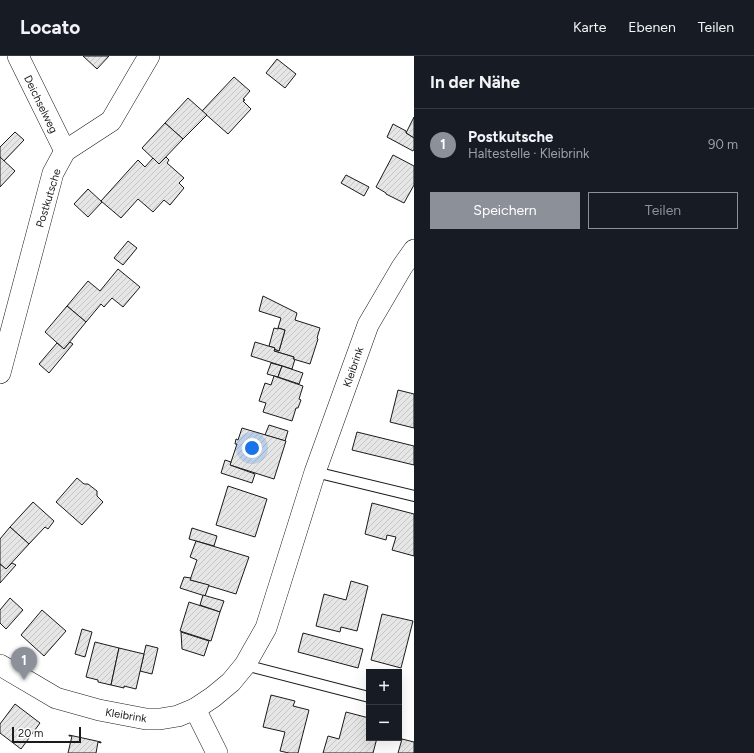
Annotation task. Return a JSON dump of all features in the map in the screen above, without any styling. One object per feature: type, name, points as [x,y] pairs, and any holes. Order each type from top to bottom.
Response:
[{"type":"street","name":"Deichselweg","points":[[18,56],[65,152]]},
{"type":"street","name":"Postkutsche","points":[[0,372],[53,173],[65,152],[111,121],[149,56]]},
{"type":"street","name":"Kleibrink","points":[[0,665],[56,698],[99,710],[146,719],[160,719],[178,716],[195,709],[213,697],[231,682],[245,665],[266,628],[315,472],[368,325],[408,269],[414,250]]},
{"type":"street","points":[[195,709],[217,753]]},
{"type":"lane","points":[[315,472],[414,496]]},
{"type":"lane","points":[[245,665],[366,696]]},
{"type":"building","points":[[83,56],[109,56],[97,69]]},
{"type":"building","points":[[277,59],[296,74],[285,88],[266,73]]},
{"type":"building","points":[[234,77],[250,91],[243,101],[251,109],[228,134],[202,111]]},
{"type":"building","points":[[188,98],[207,115],[183,139],[165,123]]},
{"type":"building","points":[[414,117],[414,138],[406,133]]},
{"type":"building","points":[[165,123],[183,139],[159,164],[142,148]]},
{"type":"building","points":[[393,124],[406,131],[406,133],[414,138],[413,151],[387,137]]},
{"type":"building","points":[[15,132],[24,140],[4,161],[0,157],[0,147]]},
{"type":"building","points":[[393,155],[414,166],[414,185],[404,203],[376,187]]},
{"type":"building","points":[[0,157],[15,171],[0,187]]},
{"type":"building","points":[[166,157],[169,160],[167,163],[184,178],[179,183],[184,188],[170,205],[164,200],[153,212],[138,199],[121,218],[101,201],[138,160],[145,167],[153,158],[159,164]]},
{"type":"building","points":[[346,175],[369,187],[364,196],[341,183]]},
{"type":"building","points":[[88,189],[102,202],[88,217],[74,204]]},
{"type":"building","points":[[128,241],[137,248],[123,265],[114,258]]},
{"type":"building","points":[[118,269],[140,287],[123,307],[112,298],[104,307],[101,304],[86,322],[67,306],[88,281],[100,291]]},
{"type":"building","points":[[263,296],[297,313],[295,320],[320,328],[310,364],[274,351],[274,349],[279,351],[285,330],[278,328],[281,318],[259,311]]},
{"type":"building","points":[[67,306],[86,322],[64,349],[45,332]]},
{"type":"building","points":[[274,328],[285,330],[279,351],[269,346]]},
{"type":"building","points":[[70,342],[73,344],[49,373],[39,364],[57,343],[64,349]]},
{"type":"building","points":[[255,342],[275,348],[274,351],[294,357],[293,359],[295,359],[292,369],[251,356]]},
{"type":"building","points":[[271,363],[282,366],[278,377],[267,374]]},
{"type":"building","points":[[282,366],[303,373],[299,384],[278,377]]},
{"type":"building","points":[[274,376],[303,386],[299,399],[301,400],[298,408],[296,408],[292,421],[263,412],[266,403],[259,401],[265,383],[271,385]]},
{"type":"building","points":[[398,390],[414,394],[414,428],[390,422]]},
{"type":"building","points":[[269,425],[288,431],[285,441],[265,435]]},
{"type":"building","points":[[242,428],[286,441],[274,479],[230,465],[237,444],[235,444],[236,439],[238,440]]},
{"type":"building","points":[[357,432],[414,446],[414,465],[352,450]]},
{"type":"building","points":[[225,460],[231,462],[230,465],[255,474],[252,483],[221,473]]},
{"type":"building","points":[[77,478],[84,484],[88,484],[97,491],[97,496],[103,502],[82,525],[56,502]]},
{"type":"building","points":[[228,486],[267,499],[255,537],[216,525]]},
{"type":"building","points":[[33,502],[54,521],[48,529],[45,527],[29,544],[10,527]]},
{"type":"building","points":[[372,503],[414,514],[414,556],[392,550],[396,537],[387,535],[386,540],[365,534]]},
{"type":"building","points":[[10,527],[29,544],[6,569],[0,564],[0,539]]},
{"type":"building","points":[[192,528],[217,536],[214,546],[189,539]]},
{"type":"building","points":[[196,541],[249,557],[236,594],[190,580],[197,560],[190,557]]},
{"type":"building","points":[[12,563],[16,565],[0,583],[0,564],[6,569]]},
{"type":"building","points":[[184,577],[209,585],[205,596],[180,588]]},
{"type":"building","points":[[351,581],[368,586],[357,631],[341,627],[340,632],[316,626],[324,594],[346,600]]},
{"type":"building","points":[[203,595],[224,601],[220,612],[200,605]]},
{"type":"building","points":[[10,598],[23,610],[6,629],[0,623],[0,610]]},
{"type":"building","points":[[189,602],[220,612],[211,641],[180,631]]},
{"type":"building","points":[[42,610],[66,631],[44,656],[21,635]]},
{"type":"building","points":[[382,614],[413,621],[401,668],[371,660]]},
{"type":"building","points":[[82,629],[92,632],[85,657],[75,654]]},
{"type":"building","points":[[181,632],[209,641],[204,656],[182,649]]},
{"type":"building","points":[[303,633],[363,649],[358,668],[298,652]]},
{"type":"building","points":[[95,642],[119,648],[111,685],[86,677]]},
{"type":"building","points":[[146,645],[158,648],[152,674],[140,671]]},
{"type":"building","points":[[119,648],[144,654],[136,689],[111,685]]},
{"type":"building","points":[[271,695],[295,701],[293,706],[309,710],[298,753],[280,751],[285,732],[263,727]]},
{"type":"building","points":[[15,704],[40,723],[21,749],[0,733],[0,724]]},
{"type":"building","points":[[346,712],[366,717],[366,741],[376,741],[373,753],[323,753],[328,736],[339,739]]},
{"type":"building","points":[[69,735],[101,742],[101,743],[98,742],[96,753],[68,753],[72,736]]},
{"type":"building","points":[[402,739],[414,742],[414,753],[398,753]]},
{"type":"place","name":"Postkutsche","points":[[24,680]]}]
